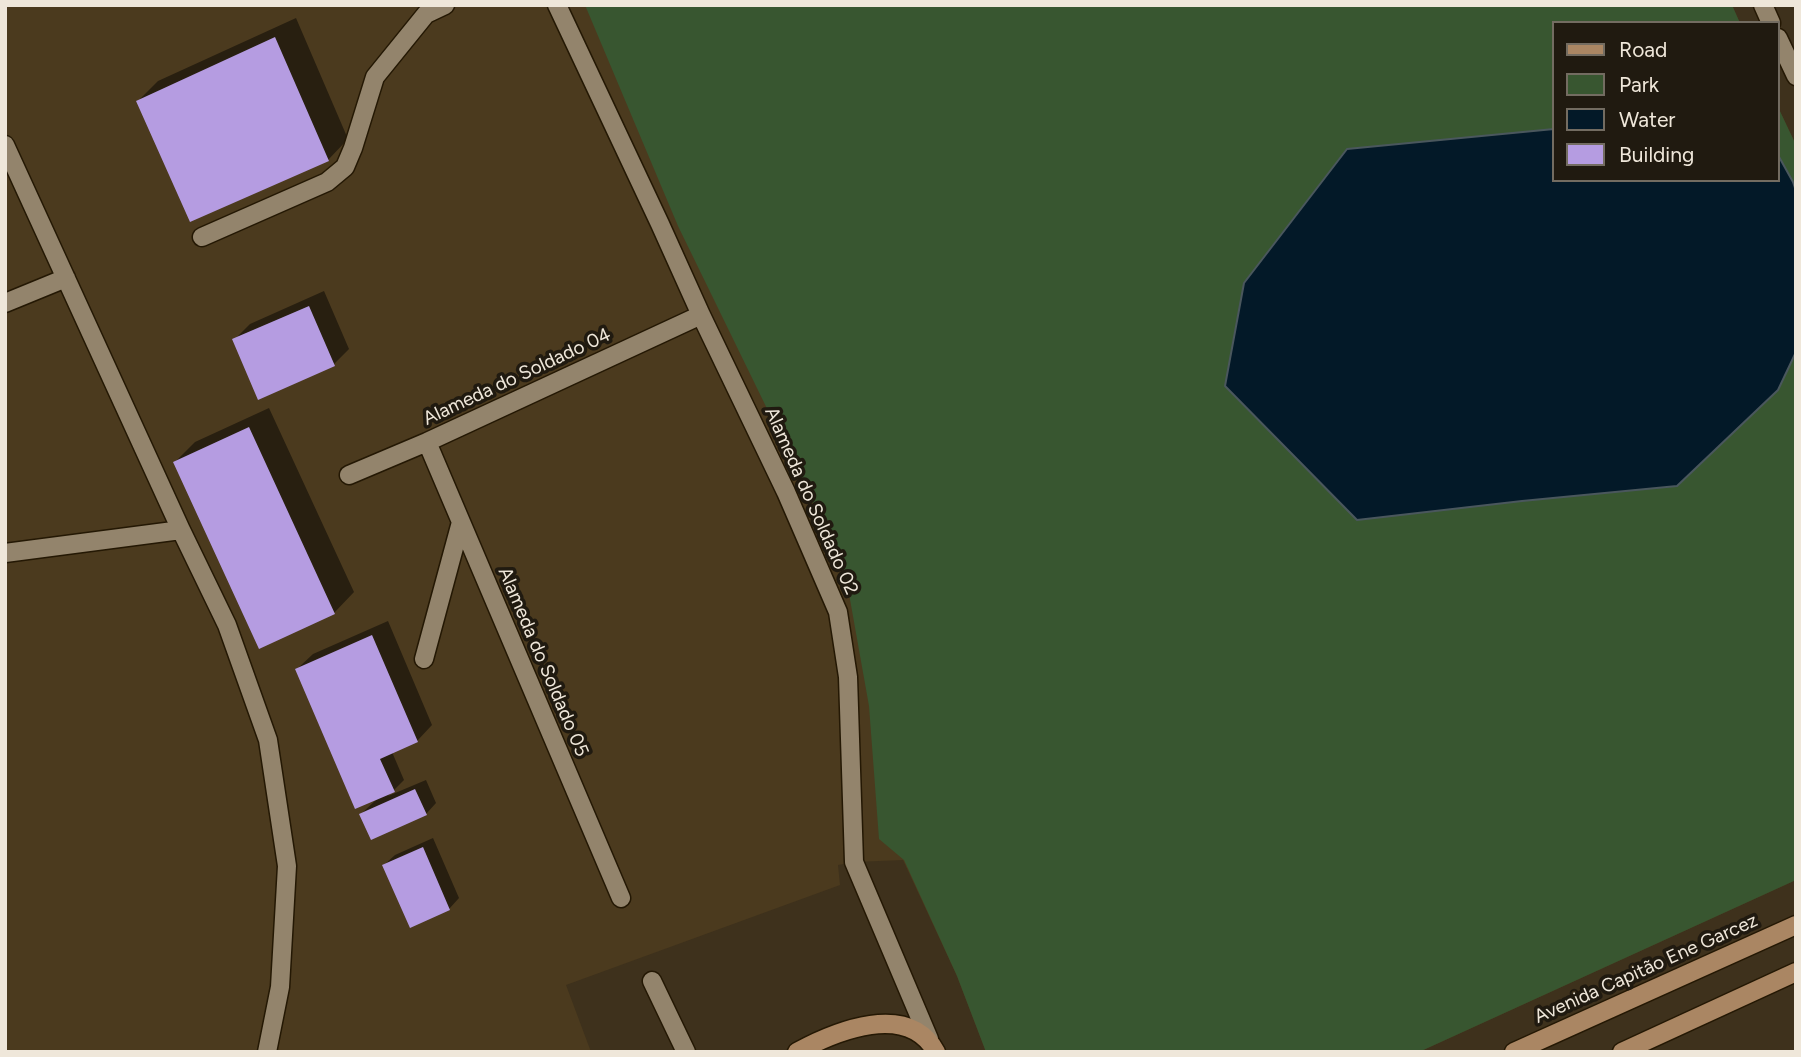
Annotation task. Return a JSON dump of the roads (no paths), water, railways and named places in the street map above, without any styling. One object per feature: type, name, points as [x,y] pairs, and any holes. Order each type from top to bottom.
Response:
[{"type":"street","name":"Avenida Capitão Ene Garcez","points":[[1514,1052],[1796,925]]},
{"type":"street","points":[[1622,1052],[1796,972]]},
{"type":"street","points":[[797,1052],[839,1033],[880,1023],[902,1025],[933,1046]]},
{"type":"lane","points":[[202,237],[327,182],[345,166],[375,78],[426,14],[445,5]]},
{"type":"lane","name":"Alameda do Soldado 02","points":[[557,5],[786,492],[838,612],[848,677],[855,862],[933,1046]]},
{"type":"lane","points":[[1763,5],[1770,21]]},
{"type":"lane","points":[[1780,42],[1796,76]]},
{"type":"lane","points":[[5,145],[227,625],[268,740],[287,866],[280,987],[267,1052]]},
{"type":"lane","points":[[5,303],[66,278]]},
{"type":"lane","name":"Alameda do Soldado 04","points":[[349,475],[427,442],[701,315]]},
{"type":"lane","name":"Alameda do Soldado 05","points":[[427,442],[621,898]]},
{"type":"lane","points":[[424,659],[461,522]]},
{"type":"lane","points":[[5,553],[181,530]]},
{"type":"lane","points":[[652,981],[686,1052]]},
{"type":"water","points":[[1552,129],[1552,182],[1780,182],[1780,159],[1796,191],[1796,352],[1778,390],[1677,486],[1357,520],[1225,386],[1244,283],[1347,149]]}]
